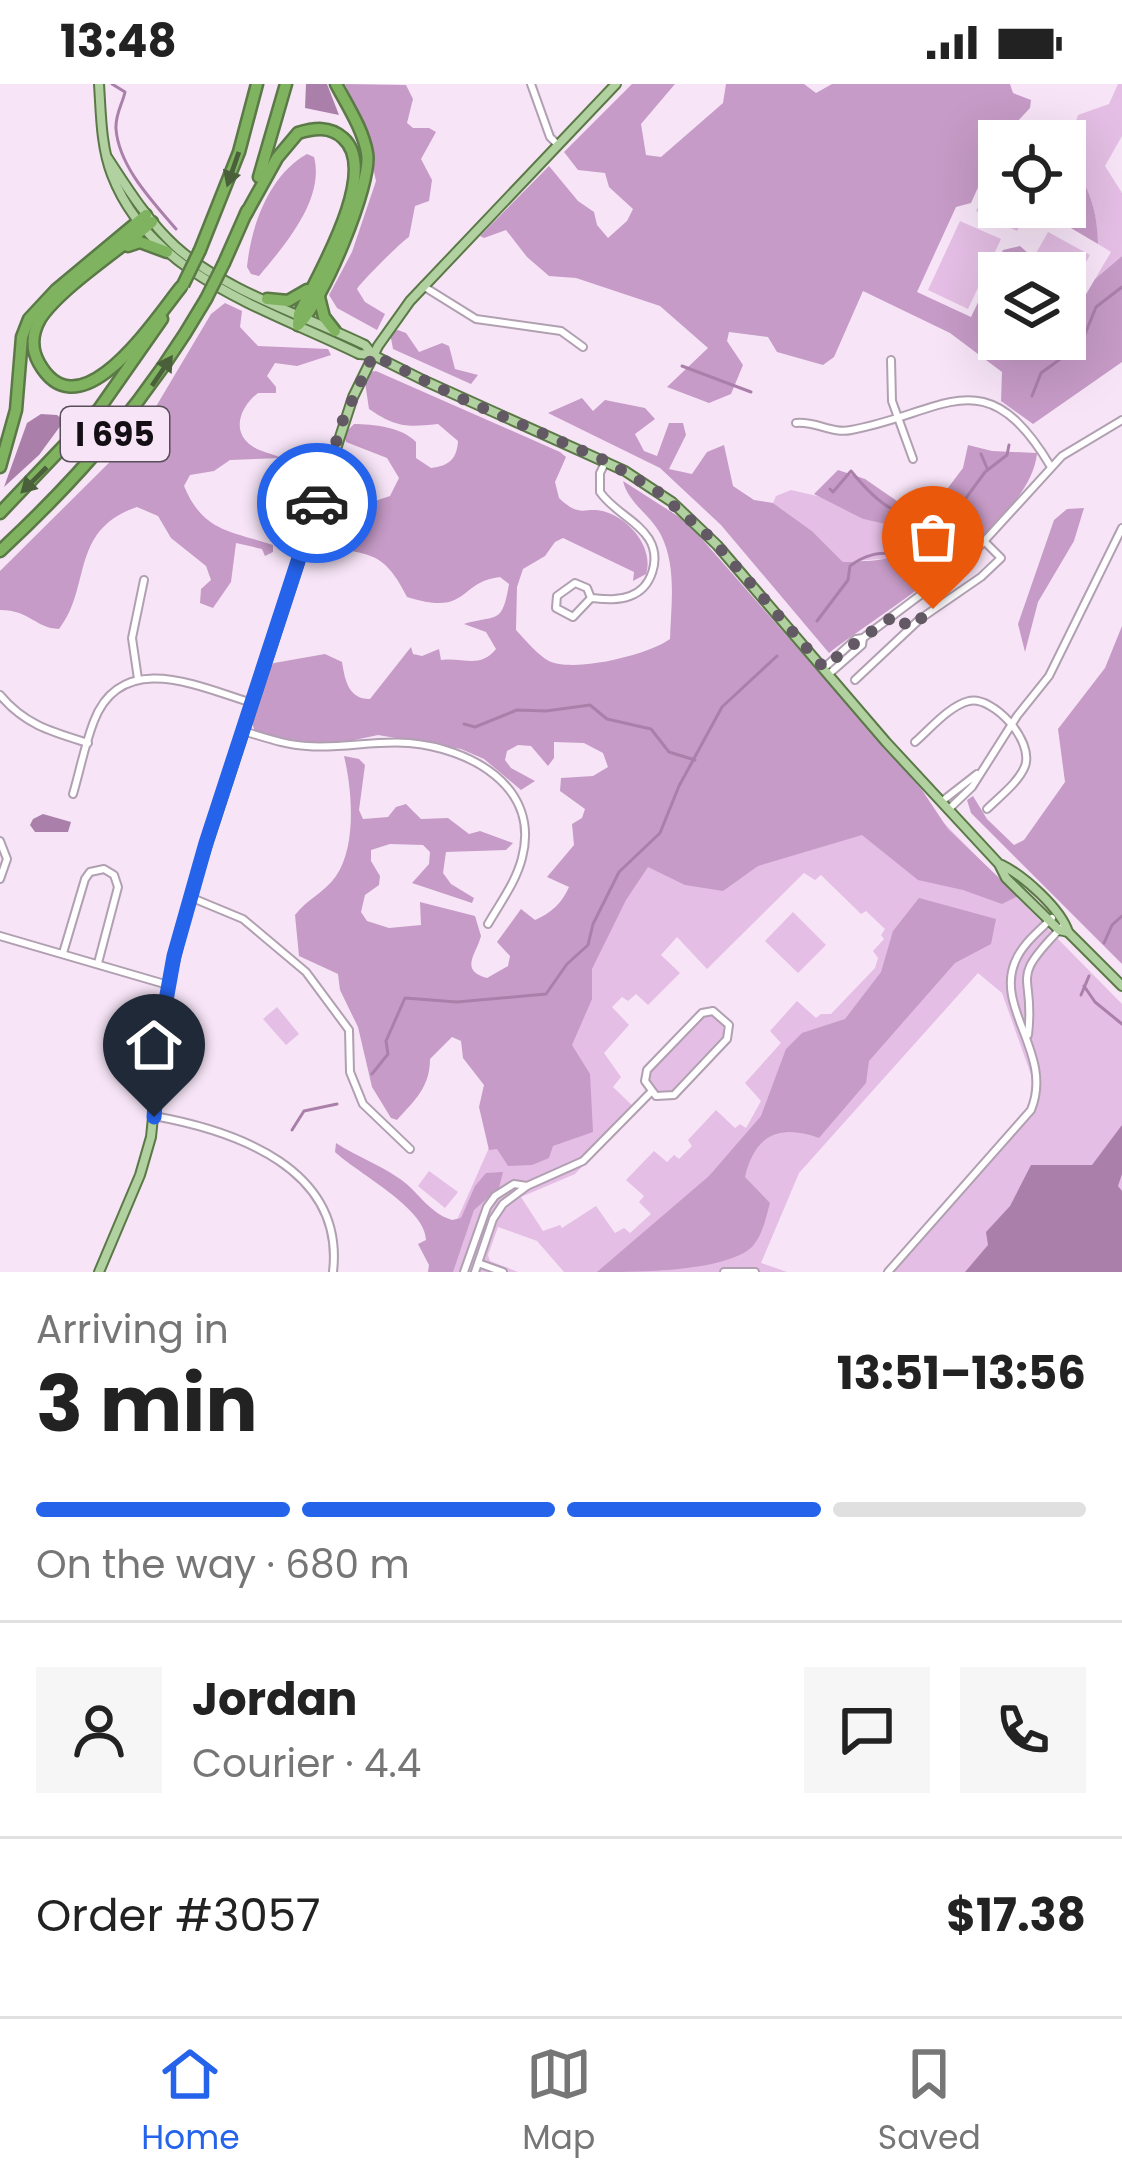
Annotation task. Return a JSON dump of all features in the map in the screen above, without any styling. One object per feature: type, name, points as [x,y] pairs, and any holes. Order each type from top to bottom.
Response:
[{"type":"highway","name":"I 695","points":[[0,513],[99,410],[182,286],[238,152],[257,84]]},
{"type":"highway","name":"I 695","points":[[0,551],[121,428],[181,342],[246,214],[286,84]]},
{"type":"highway","points":[[302,319],[320,292],[368,175],[366,148],[336,84]]},
{"type":"highway","points":[[246,214],[277,158],[298,133],[320,128],[347,142],[356,158],[355,185],[302,319]]},
{"type":"highway","points":[[145,222],[40,319],[33,338],[35,355],[54,381],[73,387],[96,381],[126,355],[182,286]]},
{"type":"highway","points":[[0,467],[16,410],[22,337],[29,319],[56,290],[145,222]]},
{"type":"highway","points":[[119,250],[140,242],[167,252]]},
{"type":"highway","points":[[267,299],[294,299],[316,278]]},
{"type":"highway","points":[[320,292],[321,311],[335,331]]},
{"type":"main road","points":[[99,84],[107,157],[167,252],[193,274],[335,331],[365,345],[373,355]]},
{"type":"main road","points":[[99,1272],[140,1175],[154,1117],[168,985],[190,897],[343,420],[373,355],[423,286],[616,84]]},
{"type":"main road","points":[[145,222],[190,258],[359,354],[373,355],[606,461],[657,491],[700,527],[999,864],[1006,878],[1122,986]]},
{"type":"street","points":[[531,84],[557,144]]},
{"type":"street","points":[[423,286],[476,319],[561,331],[583,347]]},
{"type":"street","points":[[891,360],[896,416],[914,459]]},
{"type":"street","points":[[796,423],[843,432],[947,400],[988,404],[1007,412],[1028,431],[1051,467]]},
{"type":"street","points":[[826,671],[986,543],[1071,449],[1122,420]]},
{"type":"street","points":[[591,598],[584,585],[569,584],[557,596],[556,608],[573,617],[591,598],[635,594],[654,567],[648,538],[600,492],[600,473],[606,461]]},
{"type":"street","points":[[945,806],[972,787],[1062,654],[1122,528]]},
{"type":"street","points":[[854,680],[909,628],[1000,558],[986,543]]},
{"type":"street","points":[[138,679],[132,638],[144,580]]},
{"type":"street","points":[[896,614],[909,628]]},
{"type":"street","points":[[73,794],[103,704],[138,679],[180,680],[252,704]]},
{"type":"street","points":[[0,695],[37,728],[88,742]]},
{"type":"street","points":[[915,742],[952,710],[972,700],[990,706],[1024,744],[1025,766],[987,809]]},
{"type":"street","points":[[243,731],[308,746],[395,743],[435,747],[490,769],[514,797],[525,841],[516,877],[488,924]]},
{"type":"street","points":[[0,841],[7,860],[0,879]]},
{"type":"street","points":[[63,953],[85,879],[90,872],[104,869],[114,875],[118,887],[98,963]]},
{"type":"street","points":[[190,897],[243,920],[306,972],[349,1030],[350,1072],[360,1099],[410,1148]]},
{"type":"street","points":[[1028,1035],[1017,1015],[1011,976],[1020,952],[1053,918]]},
{"type":"street","points":[[888,1272],[1031,1110],[1037,1082],[1028,1035],[1025,971],[1035,954],[1064,929]]},
{"type":"street","points":[[0,936],[168,985]]},
{"type":"street","points":[[713,1011],[726,1019],[727,1040],[674,1095],[662,1098],[651,1092],[644,1081],[647,1070],[702,1013],[713,1011]]},
{"type":"street","points":[[476,1267],[496,1213],[527,1186],[583,1161],[651,1092]]},
{"type":"street","points":[[154,1117],[213,1129],[292,1167],[324,1211],[333,1247],[333,1272]]},
{"type":"street","points":[[464,1272],[483,1215],[495,1196],[514,1184],[527,1186]]},
{"type":"street","points":[[468,1259],[476,1267],[503,1272]]},
{"type":"street","points":[[724,1272],[755,1272]]},
{"type":"shaded area","points":[[306,84],[327,84],[339,115],[305,108]]},
{"type":"shaded area","points":[[345,84],[406,85],[413,99],[407,123],[436,132],[421,159],[432,180],[429,201],[415,206],[409,237],[357,289],[365,302],[385,314],[377,330],[337,308],[329,295],[352,252],[376,181],[364,126]]},
{"type":"shaded area","points":[[632,84],[675,84],[641,124],[646,155],[661,157],[723,103],[726,84],[804,84],[816,93],[832,84],[1010,84],[1013,93],[1031,100],[1019,120],[978,120],[978,188],[971,203],[956,207],[917,292],[971,317],[978,302],[978,354],[950,333],[863,291],[834,357],[823,365],[777,352],[768,337],[729,332],[727,341],[743,365],[731,394],[709,403],[667,387],[708,348],[660,306],[576,278],[549,276],[506,230],[480,236],[549,166],[578,201],[594,212],[608,238],[627,221],[633,209],[609,187],[605,173],[578,170],[564,152]]},
{"type":"shaded area","points":[[1122,84],[1122,136],[1105,166],[1122,193],[1122,256],[1095,279],[1111,252],[1098,244],[1086,188],[1086,120],[1076,120],[1078,115],[1109,104]]},
{"type":"shaded area","points":[[307,154],[314,157],[316,173],[308,205],[269,264],[259,276],[251,274],[249,251],[264,203],[282,175]]},
{"type":"shaded area","points":[[1086,188],[1092,202],[1098,244],[1071,228],[1086,228]]},
{"type":"shaded area","points":[[960,221],[1001,239],[995,252],[978,252],[978,288],[968,309],[928,290]]},
{"type":"shaded area","points":[[1048,232],[1085,252],[1037,252]]},
{"type":"shaded area","points":[[1122,256],[1122,362],[1033,424],[1001,401],[1002,372],[986,360],[1086,360],[1086,294],[1095,279]]},
{"type":"shaded area","points":[[225,303],[242,311],[240,327],[258,346],[328,349],[331,355],[297,366],[275,363],[267,376],[276,393],[258,393],[243,412],[240,426],[245,440],[281,458],[230,460],[214,471],[190,475],[184,486],[209,521],[273,545],[273,552],[265,556],[262,549],[236,543],[231,582],[213,608],[200,603],[201,589],[211,580],[206,566],[171,538],[158,516],[137,507],[115,517],[91,545],[76,595],[59,629],[0,610],[0,571],[142,430],[211,314]]},
{"type":"shaded area","points":[[390,333],[406,333],[419,352],[442,343],[449,346],[455,369],[478,375],[471,384],[393,349]]},
{"type":"shaded area","points":[[376,371],[560,452],[566,457],[555,482],[559,498],[578,510],[615,516],[638,537],[648,564],[646,574],[633,581],[634,572],[563,538],[523,569],[517,587],[516,630],[541,656],[560,664],[592,664],[629,656],[670,639],[672,587],[666,547],[623,481],[687,522],[922,790],[948,829],[1018,896],[1002,904],[918,880],[862,835],[758,866],[723,891],[685,885],[648,867],[592,969],[592,999],[572,1045],[590,1074],[593,1132],[553,1146],[549,1158],[532,1165],[508,1166],[497,1149],[489,1150],[479,1107],[484,1085],[463,1058],[461,1041],[452,1037],[430,1059],[427,1078],[415,1099],[397,1120],[391,1118],[372,1087],[358,1027],[340,990],[338,974],[299,956],[295,915],[332,882],[347,849],[351,801],[344,756],[365,765],[359,810],[363,819],[388,817],[406,804],[421,819],[448,818],[469,834],[480,831],[513,843],[506,850],[446,852],[443,873],[474,898],[472,903],[412,883],[429,864],[430,852],[423,845],[390,844],[371,850],[380,876],[379,885],[365,895],[361,912],[367,921],[389,928],[421,925],[420,902],[475,916],[481,936],[471,966],[487,978],[508,966],[510,956],[497,942],[521,909],[535,920],[555,907],[569,887],[547,877],[574,845],[572,824],[582,818],[585,809],[560,791],[561,778],[593,776],[608,767],[603,753],[584,743],[554,742],[554,758],[548,766],[531,746],[518,745],[507,751],[505,760],[535,781],[521,790],[484,759],[461,749],[378,735],[336,744],[255,732],[252,723],[267,669],[274,663],[325,654],[342,662],[352,692],[370,699],[411,647],[413,654],[422,656],[439,649],[441,660],[471,661],[484,659],[496,649],[486,632],[464,624],[496,616],[504,607],[509,584],[500,577],[476,585],[453,601],[427,602],[407,597],[379,560],[312,543],[322,497],[327,498],[327,523],[340,537],[363,518],[356,502],[328,492],[330,472],[342,455],[372,502],[390,496],[399,478],[387,458],[346,442],[344,434],[354,424],[403,433],[416,442],[416,458],[431,468],[447,463],[456,453],[458,441],[438,424],[402,425],[369,409],[365,382]]},
{"type":"shaded area","points":[[582,398],[593,411],[605,400],[645,408],[655,419],[635,434],[644,451],[657,456],[669,423],[683,423],[686,435],[669,469],[692,474],[707,452],[724,445],[733,486],[754,500],[773,503],[812,531],[843,562],[895,555],[912,530],[863,519],[814,494],[838,470],[865,479],[910,510],[932,509],[963,468],[968,445],[1037,453],[1029,480],[983,536],[829,653],[721,525],[660,468],[548,413]]},
{"type":"shaded area","points":[[41,414],[57,415],[64,421],[39,455],[4,487],[27,423]]},
{"type":"shaded area","points":[[791,490],[830,499],[863,519],[912,529],[906,547],[893,558],[843,562],[812,531],[773,503],[776,496]]},
{"type":"shaded area","points":[[1084,508],[1074,541],[1038,602],[1025,652],[1018,624],[1054,520],[1067,509]]},
{"type":"shaded area","points":[[1122,626],[1122,964],[971,813],[967,800],[973,796],[987,819],[1014,845],[1024,840],[1065,782],[1058,729],[1105,668]]},
{"type":"shaded area","points":[[43,814],[71,822],[68,832],[35,832],[30,825]]},
{"type":"shaded area","points":[[941,820],[1122,1004],[1122,1272],[884,1272],[1031,1104],[1034,1083],[1002,993],[978,973],[799,1173],[761,1263],[787,1272],[564,1272],[537,1241],[498,1227],[490,1261],[518,1272],[434,1272],[492,1141],[602,828]],"holes":[[[804,873],[815,880],[821,875],[861,914],[866,911],[885,929],[884,939],[873,951],[878,958],[875,968],[831,1014],[816,1018],[797,1001],[770,1031],[781,1043],[745,1083],[761,1101],[746,1128],[740,1124],[735,1128],[716,1110],[688,1140],[692,1146],[679,1159],[674,1155],[667,1162],[654,1151],[626,1180],[644,1196],[639,1202],[651,1214],[630,1233],[624,1228],[615,1233],[596,1206],[562,1228],[543,1231],[521,1197],[575,1174],[637,1110],[613,1087],[621,1077],[604,1053],[629,1025],[612,1007],[622,997],[628,1001],[636,994],[648,1005],[680,973],[661,955],[677,937],[707,969]]]},
{"type":"shaded area","points":[[919,898],[996,919],[991,944],[955,963],[869,1061],[866,1083],[819,1138],[781,1133],[755,1151],[745,1177],[770,1203],[752,1247],[701,1266],[597,1272],[709,1176],[761,1116],[786,1049],[802,1033],[845,1019],[881,972],[893,931]]},
{"type":"shaded area","points":[[793,912],[826,945],[798,973],[765,941]]},
{"type":"shaded area","points":[[277,1007],[299,1034],[286,1045],[263,1019]]},
{"type":"shaded area","points":[[703,1015],[715,1015],[724,1024],[723,1036],[670,1092],[658,1093],[647,1077],[650,1070]]},
{"type":"shaded area","points":[[1122,1125],[1118,1186],[1122,1191],[1122,1272],[965,1272],[988,1245],[986,1232],[1010,1206],[1031,1165],[1092,1165]]},
{"type":"shaded area","points":[[336,1143],[397,1177],[452,1220],[461,1218],[486,1173],[503,1172],[499,1188],[474,1210],[453,1272],[428,1272],[418,1244],[426,1240],[415,1216],[335,1152]]},
{"type":"shaded area","points":[[429,1171],[458,1192],[445,1208],[418,1186]]},
{"type":"waterway","points":[[112,84],[125,92],[116,124],[123,157],[176,229]]},
{"type":"waterway","points":[[1032,396],[1041,373],[1081,344],[1096,307],[1122,287]]},
{"type":"waterway","points":[[682,366],[751,392]]},
{"type":"waterway","points":[[817,621],[848,580],[850,566],[875,554],[916,548],[936,525],[947,524],[985,472],[1007,455],[1009,445]]},
{"type":"waterway","points":[[981,454],[987,468]]},
{"type":"waterway","points":[[830,489],[833,492],[851,471],[887,506],[936,524]]},
{"type":"waterway","points":[[372,1074],[388,1054],[386,1041],[405,998],[457,1002],[546,994],[588,945],[593,924],[619,872],[660,833],[679,786],[722,707],[777,656]]},
{"type":"waterway","points":[[464,724],[475,727],[517,710],[590,705],[607,719],[651,729],[669,752],[695,760]]},
{"type":"waterway","points":[[1104,943],[1122,916]]},
{"type":"waterway","points":[[1081,995],[1089,976]]},
{"type":"waterway","points":[[1084,986],[1122,1024]]},
{"type":"waterway","points":[[292,1130],[304,1111],[337,1104]]},
{"type":"way so far","points":[[317,503],[343,420],[373,355],[606,461],[657,491],[712,539],[824,668],[896,614],[909,628],[933,609]]},
{"type":"route","points":[[154,1117],[161,1028],[174,956],[317,503]]}]
